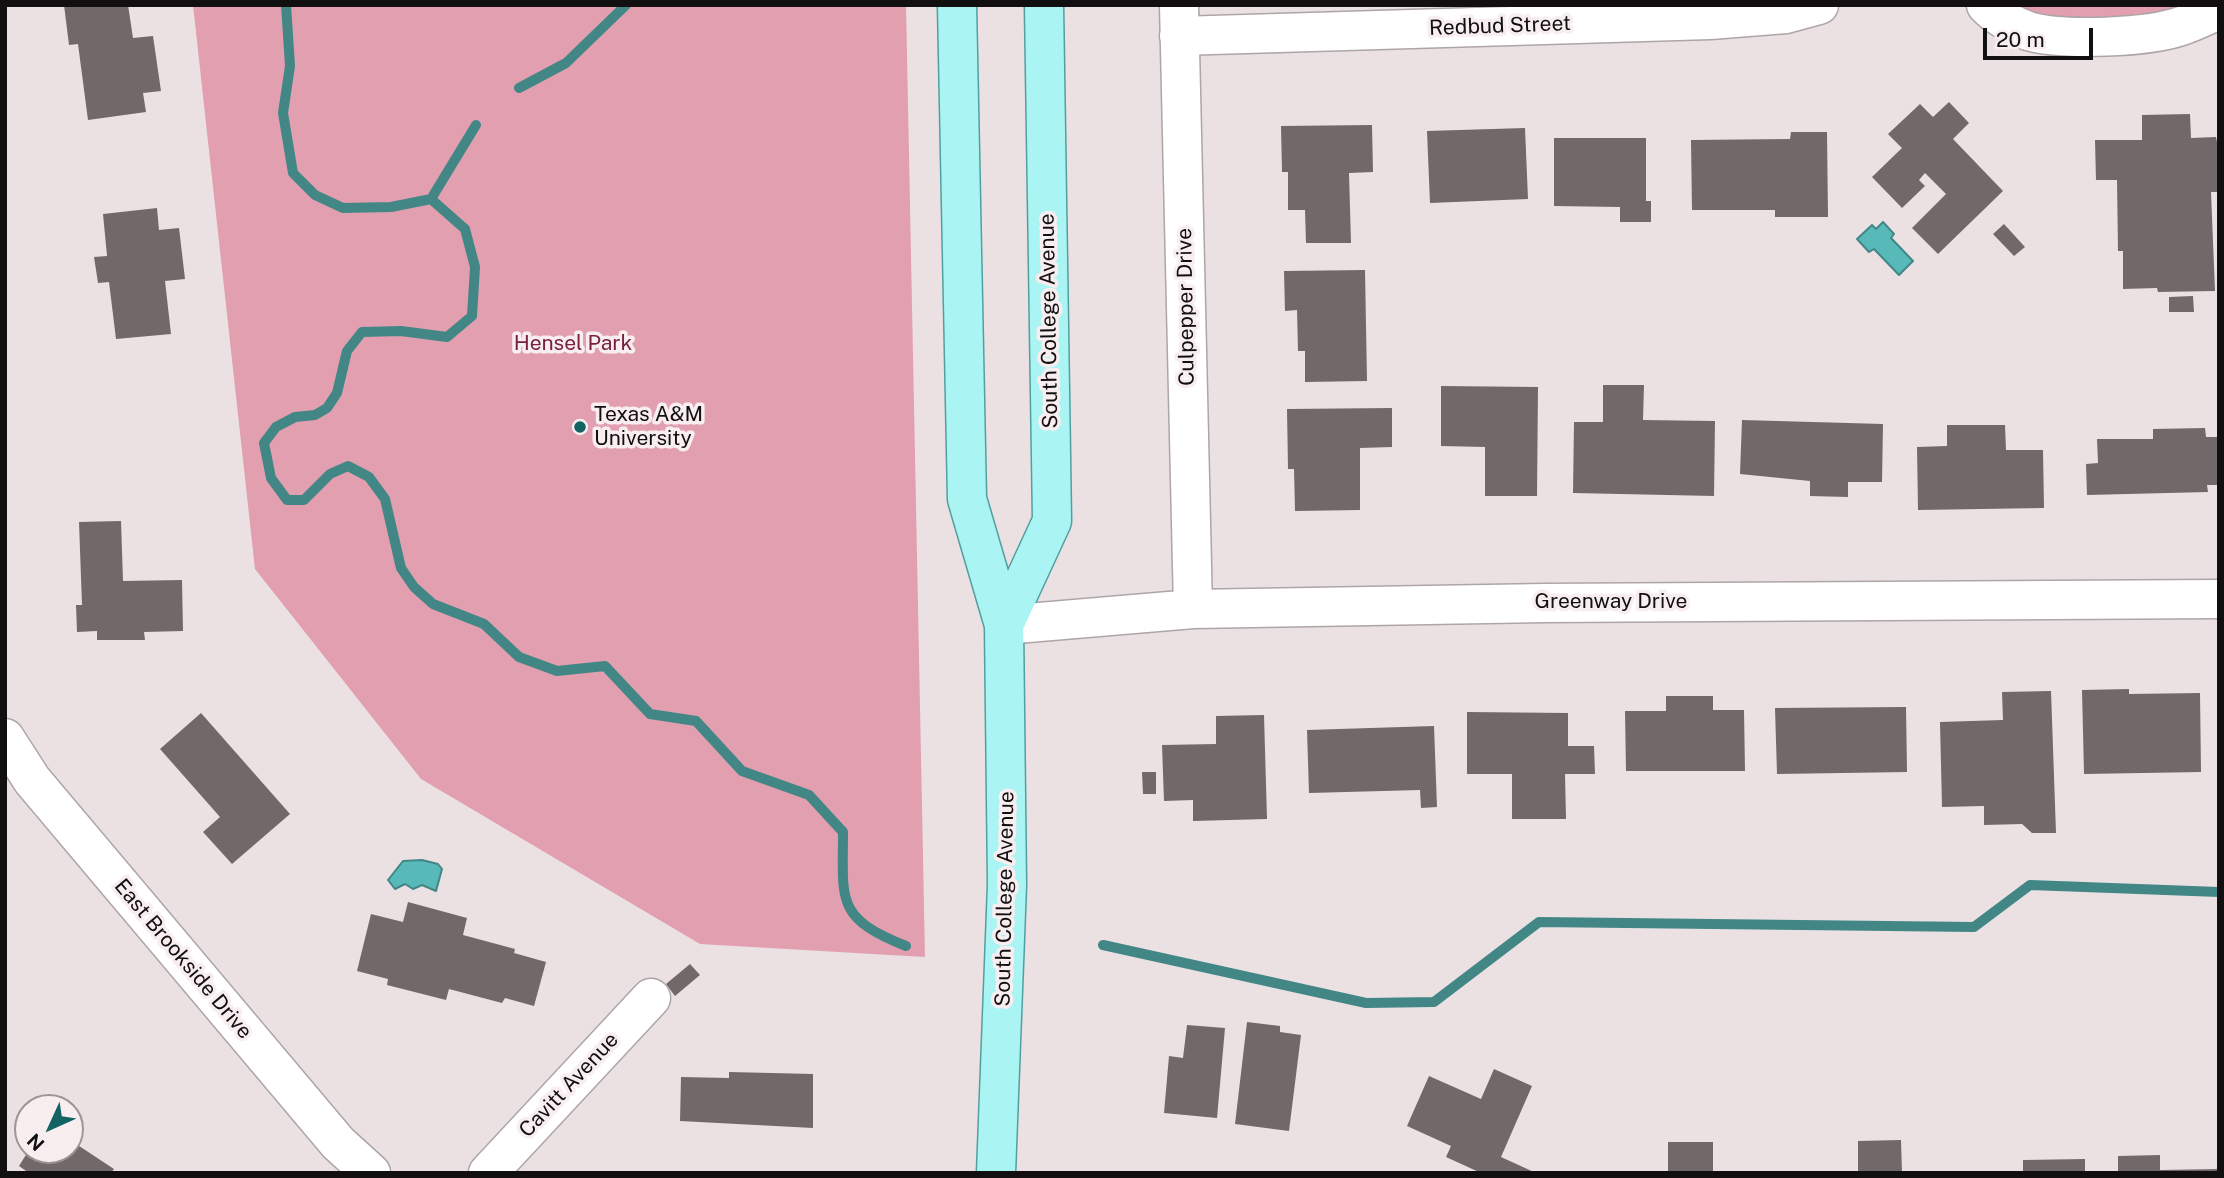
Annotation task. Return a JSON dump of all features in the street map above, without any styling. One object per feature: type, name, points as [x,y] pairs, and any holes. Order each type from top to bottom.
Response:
[{"type":"main road","name":"South College Avenue","points":[[957,5],[967,499],[1004,625],[1007,885],[996,1173]]},
{"type":"main road","name":"South College Avenue","points":[[1004,625],[1052,521],[1044,5]]},
{"type":"street","name":"Redbud Street","points":[[1179,21],[1710,20],[1786,13],[1819,5]]},
{"type":"street","points":[[1986,5],[2026,30],[2063,37],[2135,34],[2182,26],[2219,10]]},
{"type":"street","name":"Culpepper Drive","points":[[1179,21],[1193,609]]},
{"type":"street","name":"Greenway Drive","points":[[1004,625],[1193,609],[2219,598]]},
{"type":"street","name":"East Brookside Drive","points":[[6,739],[32,780],[68,823],[338,1143],[371,1173]]},
{"type":"street","name":"Cavitt Avenue","points":[[488,1173],[651,998]]},
{"type":"green space","name":"Hensel Park","points":[[193,5],[906,5],[925,957],[700,944],[421,779],[255,569]]},
{"type":"green space","points":[[2012,5],[2200,5],[2132,19],[2078,20],[2030,12]]},
{"type":"water","points":[[1883,222],[1894,234],[1891,238],[1913,261],[1899,275],[1874,249],[1869,252],[1857,239],[1872,225],[1876,229]]},
{"type":"water","points":[[422,860],[438,864],[442,869],[436,891],[422,885],[413,889],[405,884],[395,889],[388,880],[403,861]]},
{"type":"building","points":[[64,5],[128,5],[133,38],[153,36],[161,91],[143,93],[146,112],[88,120],[78,44],[69,45]]},
{"type":"building","points":[[1949,102],[1969,123],[1953,139],[2003,191],[1938,254],[1912,228],[1946,194],[1925,173],[1919,180],[1925,186],[1902,208],[1872,177],[1902,148],[1888,134],[1920,104],[1933,117]]},
{"type":"building","points":[[2190,114],[2191,138],[2216,137],[2219,152],[2219,192],[2211,192],[2215,291],[2158,292],[2157,288],[2123,289],[2123,251],[2118,251],[2117,180],[2096,180],[2095,140],[2142,140],[2142,115]]},
{"type":"building","points":[[1372,125],[1373,172],[1349,173],[1351,243],[1306,243],[1305,210],[1288,210],[1288,172],[1282,172],[1281,126]]},
{"type":"building","points":[[1525,128],[1528,199],[1430,203],[1427,131]]},
{"type":"building","points":[[1791,132],[1827,132],[1828,217],[1775,217],[1775,210],[1692,210],[1691,140],[1790,139]]},
{"type":"building","points":[[1554,138],[1646,138],[1646,201],[1651,201],[1651,222],[1620,222],[1620,207],[1554,206]]},
{"type":"building","points":[[157,208],[159,230],[179,228],[185,279],[165,281],[171,334],[116,339],[109,282],[98,283],[94,257],[107,256],[103,214]]},
{"type":"building","points":[[2004,224],[2025,247],[2014,256],[1993,234]]},
{"type":"building","points":[[1365,270],[1367,381],[1305,382],[1305,351],[1298,351],[1297,310],[1285,311],[1284,271]]},
{"type":"building","points":[[2193,296],[2194,312],[2169,312],[2169,297]]},
{"type":"building","points":[[1603,385],[1644,385],[1643,420],[1715,421],[1714,496],[1573,493],[1574,422],[1603,422]]},
{"type":"building","points":[[1441,386],[1538,387],[1537,496],[1485,496],[1485,447],[1441,446]]},
{"type":"building","points":[[1392,408],[1392,447],[1360,448],[1360,510],[1295,511],[1294,469],[1288,469],[1287,409]]},
{"type":"building","points":[[1742,420],[1883,424],[1882,482],[1848,482],[1848,497],[1810,496],[1810,481],[1740,474]]},
{"type":"building","points":[[1947,425],[2005,425],[2006,450],[2043,450],[2044,508],[1918,510],[1917,447],[1947,446]]},
{"type":"building","points":[[2205,428],[2206,437],[2219,437],[2219,485],[2207,485],[2208,492],[2087,495],[2086,464],[2098,463],[2097,439],[2153,439],[2153,429]]},
{"type":"building","points":[[121,521],[123,581],[182,580],[183,631],[144,632],[145,640],[97,640],[97,631],[77,632],[76,605],[82,605],[79,522]]},
{"type":"building","points":[[2129,689],[2129,694],[2200,693],[2201,772],[2084,774],[2082,690]]},
{"type":"building","points":[[2051,691],[2056,833],[2032,833],[2022,824],[1984,825],[1984,806],[1942,807],[1940,722],[2003,720],[2002,692]]},
{"type":"building","points":[[1666,696],[1713,696],[1713,710],[1744,710],[1745,771],[1626,771],[1625,711],[1666,711]]},
{"type":"building","points":[[1906,707],[1907,772],[1777,774],[1775,708]]},
{"type":"building","points":[[1467,712],[1568,713],[1568,746],[1594,746],[1595,774],[1565,774],[1566,819],[1512,819],[1512,774],[1467,774]]},
{"type":"building","points":[[201,713],[290,814],[232,864],[203,832],[220,817],[160,749]]},
{"type":"building","points":[[1264,715],[1267,819],[1193,821],[1193,800],[1164,801],[1162,745],[1216,744],[1216,716]]},
{"type":"building","points":[[1434,726],[1437,807],[1421,808],[1420,790],[1309,793],[1307,730]]},
{"type":"building","points":[[1142,772],[1156,772],[1156,794],[1143,794]]},
{"type":"building","points":[[408,902],[467,918],[463,935],[515,949],[514,953],[546,962],[534,1006],[505,998],[502,1003],[449,989],[446,1000],[387,985],[388,979],[357,971],[371,914],[403,922]]},
{"type":"building","points":[[690,964],[700,975],[675,996],[666,984]]},
{"type":"building","points":[[1247,1022],[1280,1026],[1280,1032],[1301,1035],[1289,1131],[1235,1124]]},
{"type":"building","points":[[1187,1025],[1225,1028],[1217,1118],[1164,1113],[1169,1056],[1183,1058]]},
{"type":"building","points":[[1494,1069],[1532,1086],[1501,1157],[1536,1173],[1481,1173],[1446,1157],[1451,1146],[1407,1126],[1429,1076],[1481,1099]]},
{"type":"building","points":[[729,1072],[813,1074],[813,1128],[680,1121],[681,1077],[729,1078]]},
{"type":"building","points":[[1901,1140],[1902,1173],[1858,1173],[1858,1141]]},
{"type":"building","points":[[1668,1142],[1713,1142],[1713,1173],[1668,1173]]},
{"type":"building","points":[[84,1149],[114,1169],[111,1173],[29,1173],[19,1166],[84,1164]]},
{"type":"building","points":[[2160,1155],[2160,1170],[2219,1169],[2219,1173],[2118,1173],[2118,1156]]},
{"type":"building","points":[[2085,1159],[2085,1173],[2023,1173],[2023,1160]]},
{"type":"waterway","points":[[286,5],[290,66],[283,113],[293,173],[315,195],[343,208],[391,207],[431,199],[465,229],[475,267],[472,316],[447,337],[401,331],[362,332],[347,351],[337,393],[327,408],[315,415],[295,417],[276,427],[264,443],[271,478],[287,500],[304,500],[330,474],[348,466],[369,477],[385,499],[401,568],[414,587],[433,604],[484,624],[519,657],[557,671],[605,666],[650,714],[696,721],[742,771],[809,795],[843,832],[844,891],[855,916],[866,926],[906,946]]},
{"type":"waterway","points":[[519,88],[566,63],[626,5]]},
{"type":"waterway","points":[[431,199],[476,125]]},
{"type":"waterway","points":[[1103,945],[1366,1003],[1434,1002],[1539,922],[1974,927],[2030,885],[2219,892]]},
{"type":"place","name":"Texas A&M University","points":[[580,427]]}]
